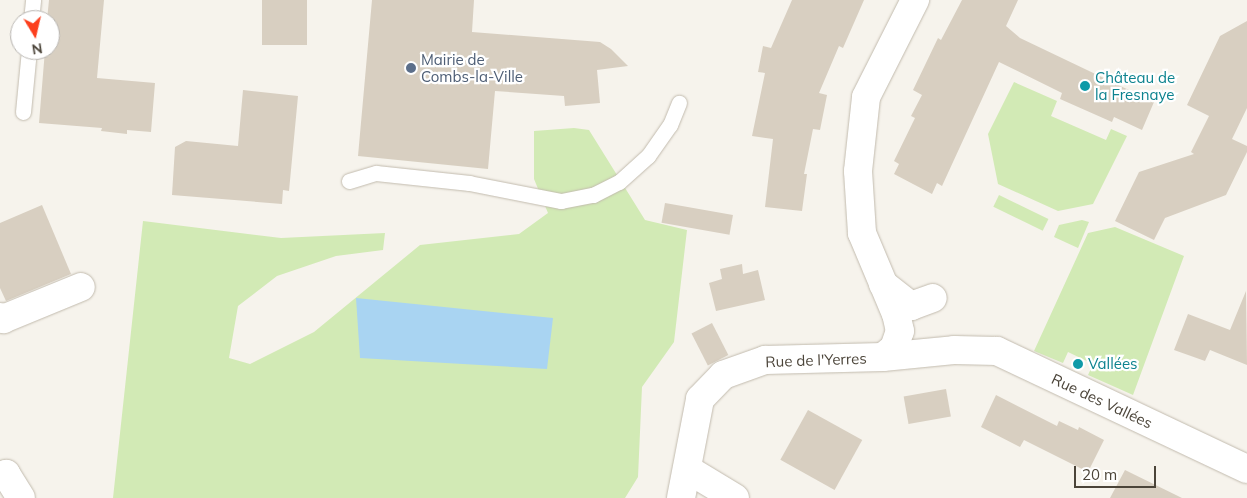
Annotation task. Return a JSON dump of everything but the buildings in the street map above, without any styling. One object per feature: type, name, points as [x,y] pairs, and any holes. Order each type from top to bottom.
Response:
[{"type":"street","points":[[883,357],[894,348],[900,331],[896,314],[862,234],[858,171],[866,97],[915,0]]},
{"type":"street","points":[[882,283],[911,306],[933,298]]},
{"type":"street","points":[[0,317],[3,319],[81,287]]},
{"type":"street","name":"Rue de l'Yerres","points":[[681,498],[700,399],[723,375],[765,360],[883,357],[954,350]]},
{"type":"street","name":"Rue des Vallées","points":[[954,350],[997,351],[1247,469]]},
{"type":"street","points":[[687,469],[735,498]]},
{"type":"street","points":[[0,476],[6,474],[21,498]]},
{"type":"lane","points":[[22,112],[28,60]]},
{"type":"lane","points":[[349,181],[376,172],[469,183],[561,200],[593,195],[619,182],[648,156],[670,125],[679,103]]},
{"type":"green space","points":[[1014,82],[1057,101],[1051,116],[1106,140],[1111,129],[1127,136],[1093,204],[1058,211],[998,184],[988,134]]},
{"type":"green space","points":[[574,128],[589,130],[645,220],[687,230],[674,342],[642,387],[638,477],[625,498],[113,498],[143,221],[281,238],[385,233],[383,250],[336,256],[277,276],[238,306],[229,358],[250,364],[314,332],[420,245],[519,234],[548,213],[534,179],[534,131]]},
{"type":"green space","points":[[999,195],[1048,219],[1043,231],[993,207]]},
{"type":"green space","points":[[1082,220],[1089,222],[1078,248],[1054,237],[1059,225]]},
{"type":"green space","points":[[1115,227],[1184,256],[1133,395],[1088,375],[1093,364],[1068,352],[1063,363],[1034,351],[1088,233]]},
{"type":"water","points":[[356,298],[553,318],[547,369],[360,358]]},
{"type":"place","name":"Mairie de Combs-la-Ville","points":[[411,68]]},
{"type":"place","name":"Château de la Fresnaye","points":[[1085,86]]},
{"type":"place","name":"Vallées","points":[[1078,364]]}]
